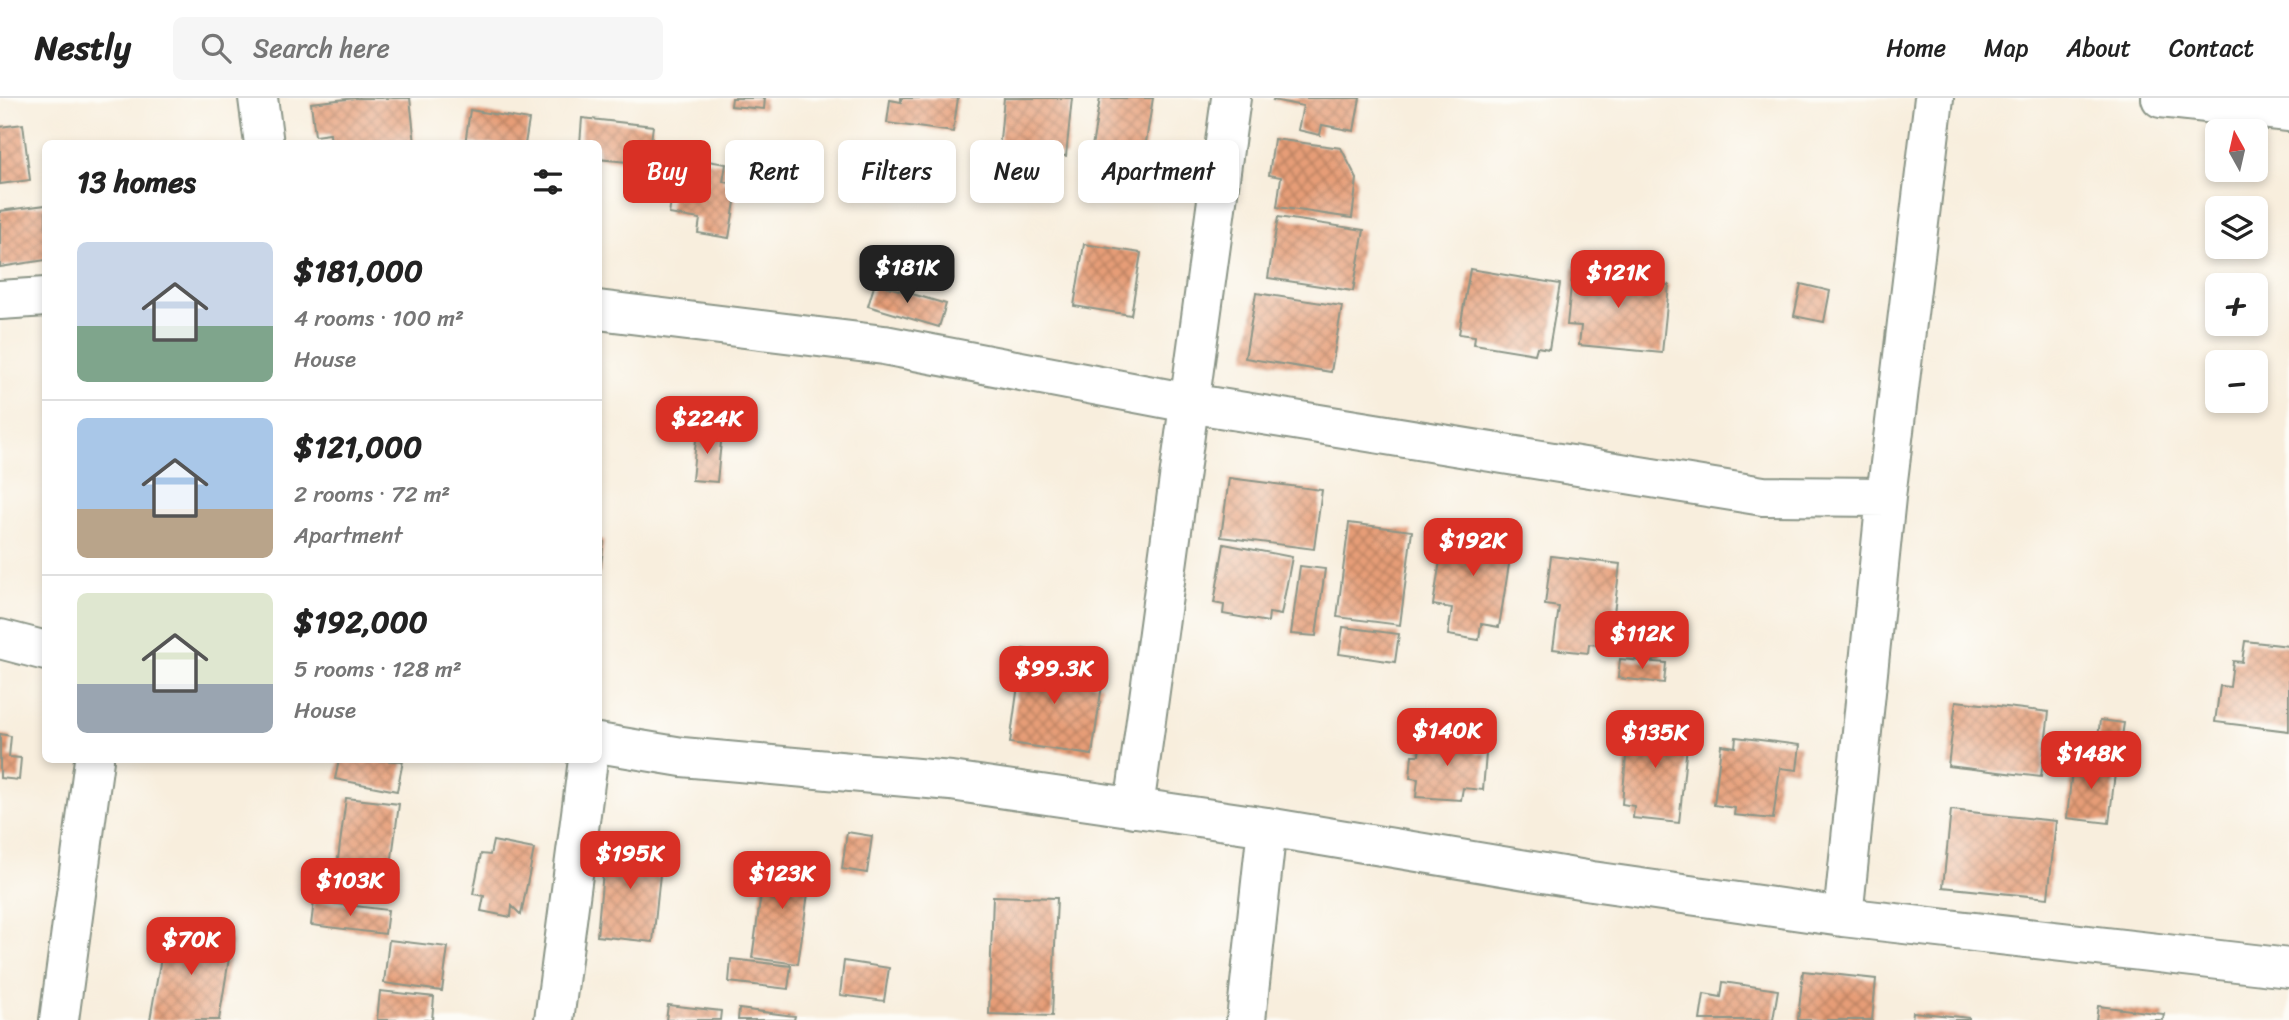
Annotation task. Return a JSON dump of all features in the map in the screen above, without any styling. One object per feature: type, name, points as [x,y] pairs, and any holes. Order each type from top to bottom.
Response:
[{"type":"street","points":[[258,98],[263,140]]},
{"type":"street","points":[[1134,807],[1231,98]]},
{"type":"street","points":[[1843,917],[1886,496],[1934,98]]},
{"type":"street","points":[[2161,98],[2289,112]]},
{"type":"street","points":[[0,300],[42,297]]},
{"type":"street","points":[[602,310],[884,345],[1189,403],[1763,496],[1886,496]]},
{"type":"street","points":[[0,639],[42,650]]},
{"type":"street","points":[[602,744],[682,757],[951,781],[1267,827],[1592,881],[1843,917],[2289,968]]},
{"type":"street","points":[[59,1020],[94,763]]},
{"type":"street","points":[[554,1020],[588,763]]},
{"type":"street","points":[[1246,1020],[1267,827]]},
{"type":"building","points":[[356,98],[410,98],[415,140],[331,140],[330,134],[315,136],[311,103]]},
{"type":"building","points":[[732,98],[765,98],[764,109],[731,106]]},
{"type":"building","points":[[901,98],[958,98],[953,132],[887,123],[890,100],[901,102]]},
{"type":"building","points":[[1004,98],[1072,98],[1066,156],[1064,140],[1000,140]]},
{"type":"building","points":[[1100,98],[1153,98],[1146,140],[1093,140]]},
{"type":"building","points":[[1360,98],[1354,131],[1322,125],[1320,135],[1298,130],[1303,106],[1273,100]]},
{"type":"building","points":[[470,110],[529,120],[526,140],[466,140]]},
{"type":"building","points":[[582,118],[653,126],[651,140],[623,140],[623,162],[602,159],[602,140],[580,140]]},
{"type":"building","points":[[23,124],[30,180],[0,184],[0,127]]},
{"type":"building","points":[[1274,139],[1341,148],[1357,179],[1352,218],[1277,207],[1281,177],[1269,175]]},
{"type":"building","points":[[711,162],[725,164],[725,203],[735,203],[729,238],[698,233],[700,219],[669,214],[671,203],[711,203]]},
{"type":"building","points":[[42,206],[42,261],[0,267],[0,211]]},
{"type":"building","points":[[1278,217],[1364,230],[1353,291],[1268,278]]},
{"type":"building","points":[[1084,244],[1141,253],[1131,315],[1074,306]]},
{"type":"building","points":[[1573,267],[1641,273],[1641,283],[1669,285],[1662,353],[1579,345],[1581,326],[1567,325]]},
{"type":"building","points":[[1470,269],[1560,284],[1549,349],[1537,347],[1535,354],[1474,344],[1475,336],[1459,334]]},
{"type":"building","points":[[875,283],[946,304],[939,327],[868,306]]},
{"type":"building","points":[[1801,284],[1830,291],[1824,322],[1794,316]]},
{"type":"building","points":[[1256,293],[1342,306],[1331,372],[1245,358]]},
{"type":"building","points":[[697,430],[722,432],[717,482],[692,480]]},
{"type":"building","points":[[1229,478],[1322,490],[1314,549],[1221,537]]},
{"type":"building","points":[[1349,523],[1412,531],[1400,625],[1337,617]]},
{"type":"building","points":[[1446,523],[1514,533],[1499,627],[1481,624],[1479,640],[1448,635],[1452,608],[1433,605]]},
{"type":"building","points":[[1224,544],[1292,557],[1281,615],[1269,613],[1268,622],[1223,614],[1224,605],[1214,603]]},
{"type":"building","points":[[1551,556],[1620,564],[1610,646],[1589,644],[1588,653],[1553,649],[1559,607],[1545,605]]},
{"type":"building","points":[[1300,566],[1325,569],[1316,636],[1291,634]]},
{"type":"building","points":[[1343,627],[1399,634],[1395,662],[1339,654]]},
{"type":"building","points":[[1618,628],[1663,631],[1661,657],[1615,653]]},
{"type":"building","points":[[2245,641],[2289,646],[2289,731],[2215,722],[2220,686],[2230,687],[2233,661],[2242,662]]},
{"type":"building","points":[[1023,649],[1073,657],[1069,680],[1102,685],[1092,755],[1010,743]]},
{"type":"building","points":[[1620,659],[1666,663],[1664,683],[1618,678]]},
{"type":"building","points":[[1956,701],[2049,712],[2041,777],[1948,766]]},
{"type":"building","points":[[2100,720],[2124,723],[2120,750],[2097,748]]},
{"type":"building","points":[[1629,721],[1689,726],[1679,823],[1633,818],[1634,806],[1622,804]]},
{"type":"building","points":[[0,734],[11,736],[9,757],[21,758],[19,780],[0,778]]},
{"type":"building","points":[[1421,735],[1477,741],[1476,753],[1486,754],[1483,790],[1463,788],[1461,800],[1416,797],[1418,779],[1410,778],[1412,755],[1419,755]]},
{"type":"building","points":[[1736,737],[1800,745],[1797,770],[1780,768],[1773,819],[1734,815],[1735,808],[1714,805],[1721,745],[1735,747]]},
{"type":"building","points":[[2073,760],[2116,765],[2109,823],[2067,818]]},
{"type":"building","points":[[338,763],[403,763],[397,791],[335,779]]},
{"type":"building","points":[[346,798],[399,804],[389,881],[336,874]]},
{"type":"building","points":[[1951,810],[2056,821],[2048,898],[1943,887]]},
{"type":"building","points":[[847,832],[872,836],[867,873],[842,869]]},
{"type":"building","points":[[606,840],[663,845],[653,942],[597,936]]},
{"type":"building","points":[[493,841],[534,849],[521,915],[512,906],[511,917],[481,911],[484,896],[473,894],[481,854],[490,855]]},
{"type":"building","points":[[766,858],[812,865],[798,964],[752,958]]},
{"type":"building","points":[[993,896],[1057,898],[1052,1016],[989,1014]]},
{"type":"building","points":[[314,901],[388,910],[385,934],[311,925]]},
{"type":"building","points":[[166,929],[232,940],[219,1020],[150,1020]]},
{"type":"building","points":[[389,940],[448,947],[442,991],[384,983]]},
{"type":"building","points":[[731,959],[791,966],[788,989],[729,982]]},
{"type":"building","points":[[844,961],[889,968],[884,1001],[840,995]]},
{"type":"building","points":[[1803,971],[1876,979],[1872,1020],[1798,1020]]},
{"type":"building","points":[[1723,982],[1778,990],[1773,1020],[1700,1020],[1704,994],[1721,997]]},
{"type":"building","points":[[380,991],[434,997],[432,1020],[377,1020]]},
{"type":"building","points":[[668,1005],[721,1011],[720,1020],[666,1020]]},
{"type":"building","points":[[2098,1006],[2164,1014],[2163,1020],[2096,1020]]},
{"type":"building","points":[[739,1009],[795,1016],[794,1020],[738,1020]]},
{"type":"building","points":[[1913,1012],[1969,1018],[1969,1020],[1912,1020]]}]
